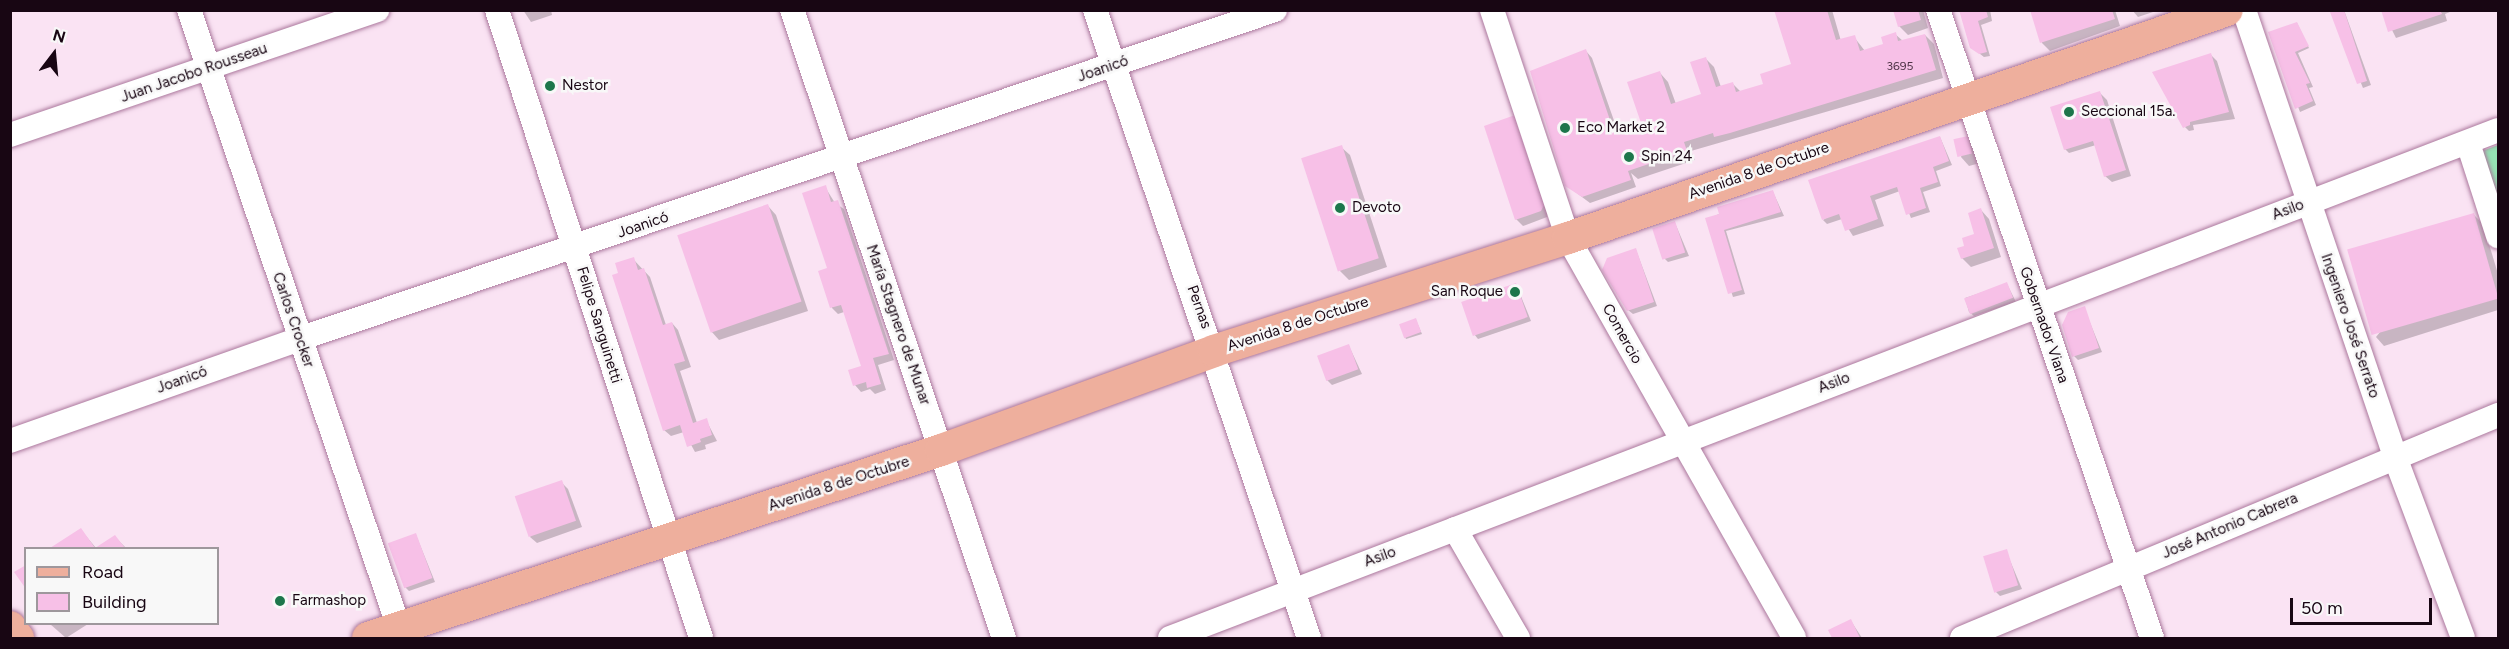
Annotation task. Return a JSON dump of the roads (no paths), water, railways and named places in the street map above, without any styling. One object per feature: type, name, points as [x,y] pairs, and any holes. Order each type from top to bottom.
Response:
[{"type":"main road","name":"Avenida 8 de Octubre","points":[[368,639],[941,450],[1214,351],[1568,238],[1967,98],[2227,10]]},
{"type":"main road","points":[[10,627],[18,638]]},
{"type":"street","name":"Carlos Crocker","points":[[189,10],[399,628]]},
{"type":"street","name":"Juan Jacobo Rousseau","points":[[10,135],[377,10]]},
{"type":"street","name":"Felipe Sanguinetti","points":[[497,10],[667,542],[701,639]]},
{"type":"street","name":"María Stagnero de Munar","points":[[792,10],[1004,639]]},
{"type":"street","name":"Pernas","points":[[1095,10],[1214,351],[1309,639]]},
{"type":"street","name":"Joanicó","points":[[10,441],[299,339],[842,158],[1275,10]]},
{"type":"street","name":"Comercio","points":[[1491,10],[1568,238],[1794,639]]},
{"type":"street","name":"Gobernador Viana","points":[[1938,10],[2152,639]]},
{"type":"street","name":"Ingeniero José Serrato","points":[[2244,10],[2395,457],[2463,639]]},
{"type":"street","name":"Asilo","points":[[1170,639],[1293,589],[1455,529],[2037,304],[2499,130]]},
{"type":"street","points":[[2468,143],[2499,236]]},
{"type":"street","name":"José Antonio Cabrera","points":[[1962,639],[2499,415]]},
{"type":"street","points":[[1455,529],[1518,639]]},
{"type":"street","points":[[10,634],[18,638]]},
{"type":"place","name":"Nestor","points":[[550,86]]},
{"type":"place","name":"Seccional 15a.","points":[[2069,112]]},
{"type":"place","name":"Eco Market 2","points":[[1565,128]]},
{"type":"place","name":"Spin 24","points":[[1629,157]]},
{"type":"place","name":"Devoto","points":[[1340,208]]},
{"type":"place","name":"San Roque","points":[[1515,292]]},
{"type":"place","name":"Farmashop","points":[[280,601]]}]
